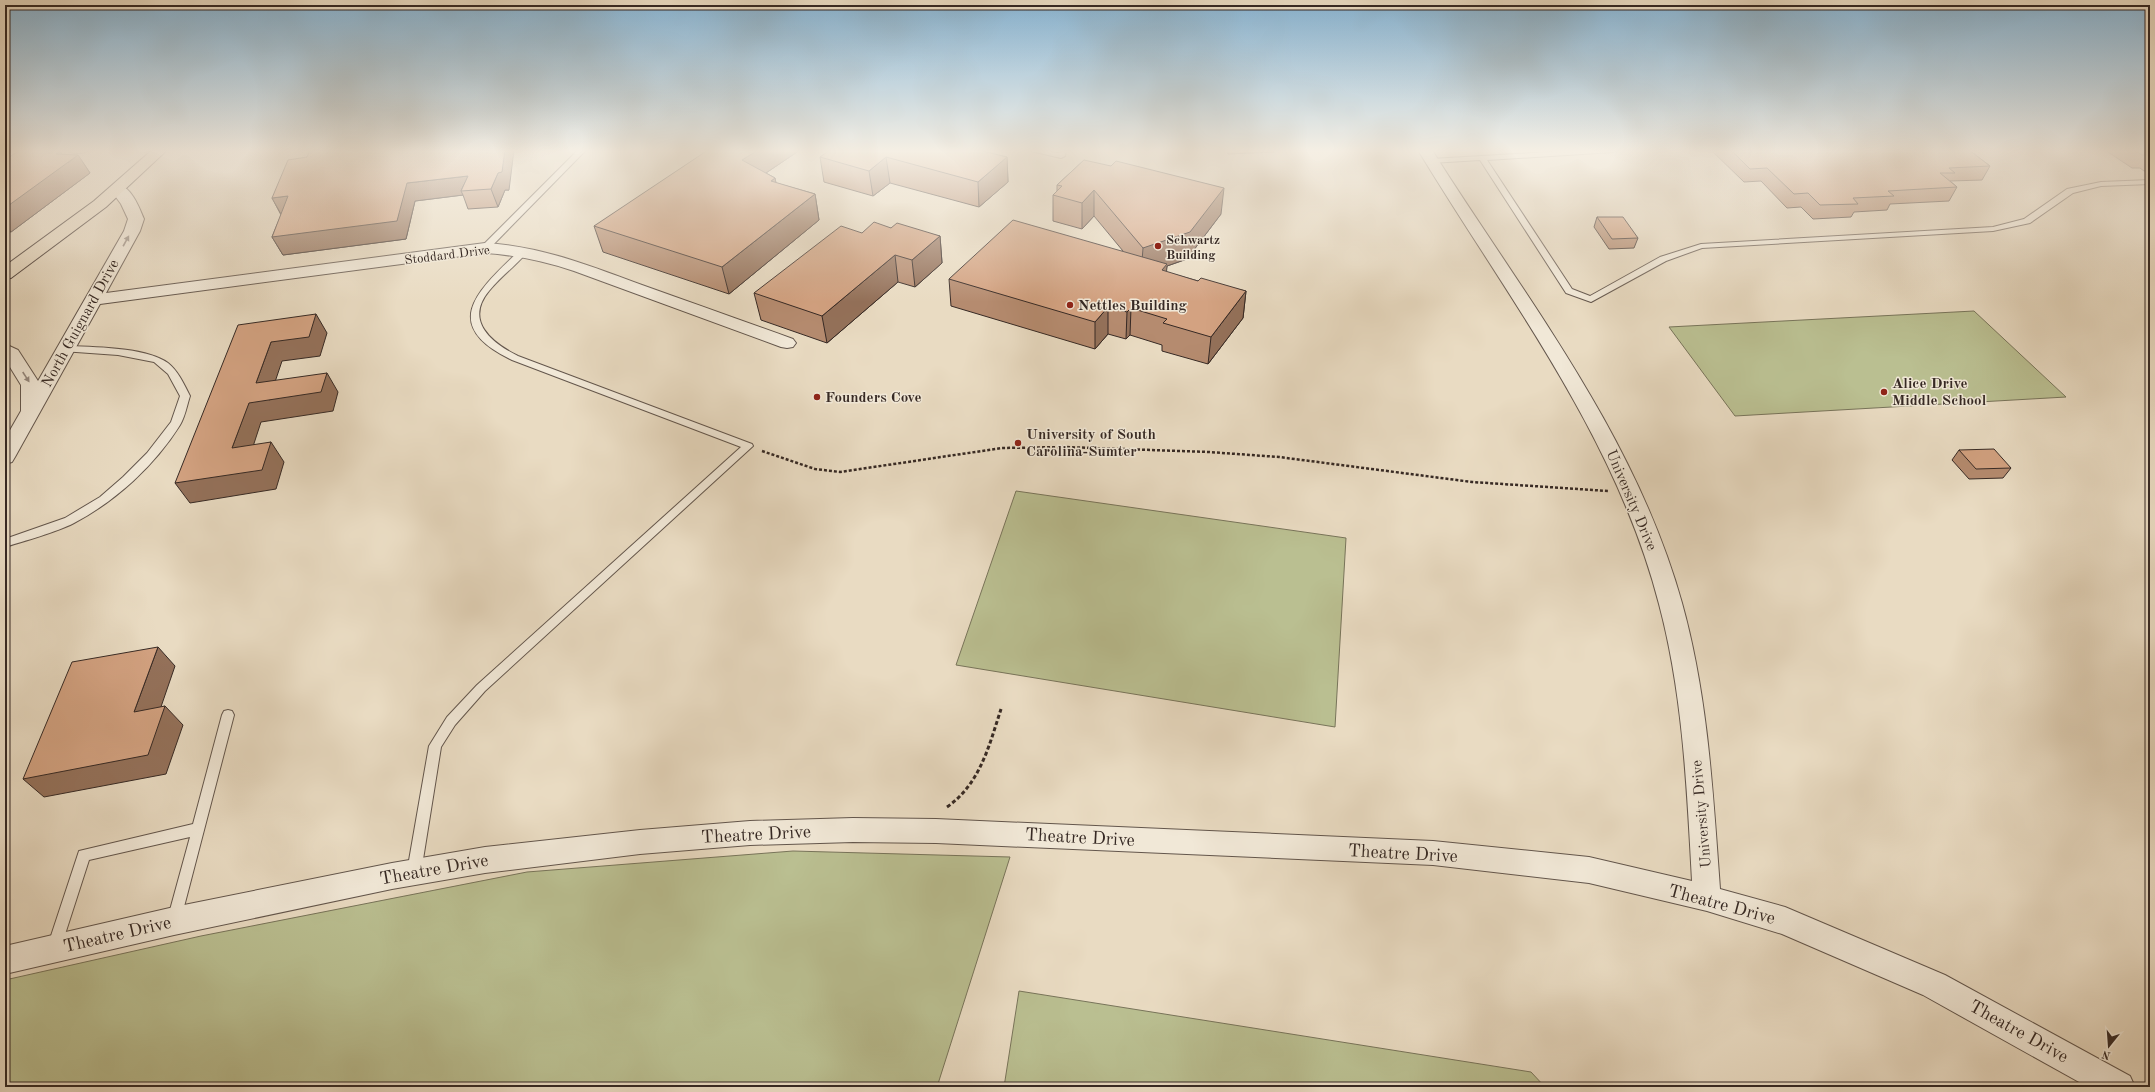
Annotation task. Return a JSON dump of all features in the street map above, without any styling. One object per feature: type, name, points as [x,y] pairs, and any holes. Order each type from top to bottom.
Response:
[{"type":"highway","points":[[5,274],[104,201]]},
{"type":"street","name":"North Guignard Drive","points":[[5,457],[132,231],[136,219],[127,201]]},
{"type":"street","name":"University Drive","points":[[1457,201],[1565,369],[1602,432],[1630,490],[1652,545],[1664,582],[1682,656],[1700,788],[1707,898]]},
{"type":"street","name":"Stoddard Drive","points":[[93,300],[485,248],[509,248],[524,251],[583,269],[787,344]]},
{"type":"street","points":[[5,350],[11,354],[31,385],[31,411]]},
{"type":"street","name":"Theatre Drive","points":[[5,960],[174,921],[414,872],[493,859],[640,842],[742,834],[852,830],[923,831],[1479,857],[1589,870],[1707,898],[1785,921],[1934,985],[2119,1087]]},
{"type":"lane","points":[[485,248],[532,201]]},
{"type":"lane","points":[[1510,201],[1569,291],[1591,299],[1663,259],[1700,246],[1993,229],[2027,221],[2056,201]]},
{"type":"lane","points":[[414,872],[435,746],[451,721],[481,688],[748,446],[515,358],[496,349],[481,335],[476,316],[478,300],[496,279],[524,251]]},
{"type":"lane","points":[[5,543],[69,521],[104,500],[146,460],[176,423],[185,396],[179,381],[164,364],[142,355],[65,349]]},
{"type":"lane","points":[[174,921],[228,716]]},
{"type":"lane","points":[[53,949],[84,855],[199,829]]},
{"type":"path","points":[[748,446],[815,469],[840,472],[1002,448],[1064,447],[1209,452],[1279,457],[1376,471],[1472,482],[1598,492],[1630,490]]},
{"type":"path","points":[[923,831],[930,820],[963,796],[970,785],[987,747],[1001,709]]},
{"type":"green space","points":[[1974,311],[2066,397],[1735,416],[1669,327]]},
{"type":"green space","points":[[1016,491],[1346,538],[1335,727],[956,665]]},
{"type":"green space","points":[[793,851],[1010,857],[937,1087],[5,1087],[5,980],[201,936],[527,872]]},
{"type":"green space","points":[[1019,991],[1531,1072],[1545,1087],[1004,1087]]},
{"type":"building","points":[[5,201],[15,201],[5,208]]},
{"type":"building","points":[[286,201],[402,201],[397,221],[272,237]]},
{"type":"building","points":[[632,201],[806,201],[722,267],[594,226]]},
{"type":"building","points":[[1103,201],[1214,201],[1190,232],[1143,248]]},
{"type":"building","points":[[1816,201],[1855,201],[1858,204],[1820,205]]},
{"type":"building","points":[[1597,217],[1623,217],[1638,238],[1612,239]]},
{"type":"building","points":[[1013,220],[1167,264],[1162,270],[1198,281],[1201,278],[1246,291],[1211,337],[1163,323],[1167,319],[1131,308],[1127,312],[1108,307],[1095,322],[949,279]]},
{"type":"building","points":[[874,222],[891,228],[897,223],[940,236],[912,260],[895,255],[822,316],[754,293],[841,226],[862,233]]},
{"type":"building","points":[[316,314],[309,337],[271,342],[256,383],[327,373],[321,392],[249,403],[232,448],[271,442],[262,470],[175,483],[238,325]]},
{"type":"building","points":[[1994,449],[2011,468],[1976,469],[1959,450]]},
{"type":"building","points":[[158,647],[134,712],[165,706],[148,755],[23,779],[72,662]]},
{"type":"place","name":"Schwartz Building","points":[[1158,246]]},
{"type":"place","name":"Nettles Building","points":[[1070,305]]},
{"type":"place","name":"Alice Drive Middle School","points":[[1884,392]]},
{"type":"place","name":"Founders Cove","points":[[817,397]]},
{"type":"place","name":"University of South Carolina-Sumter","points":[[1018,443]]}]
